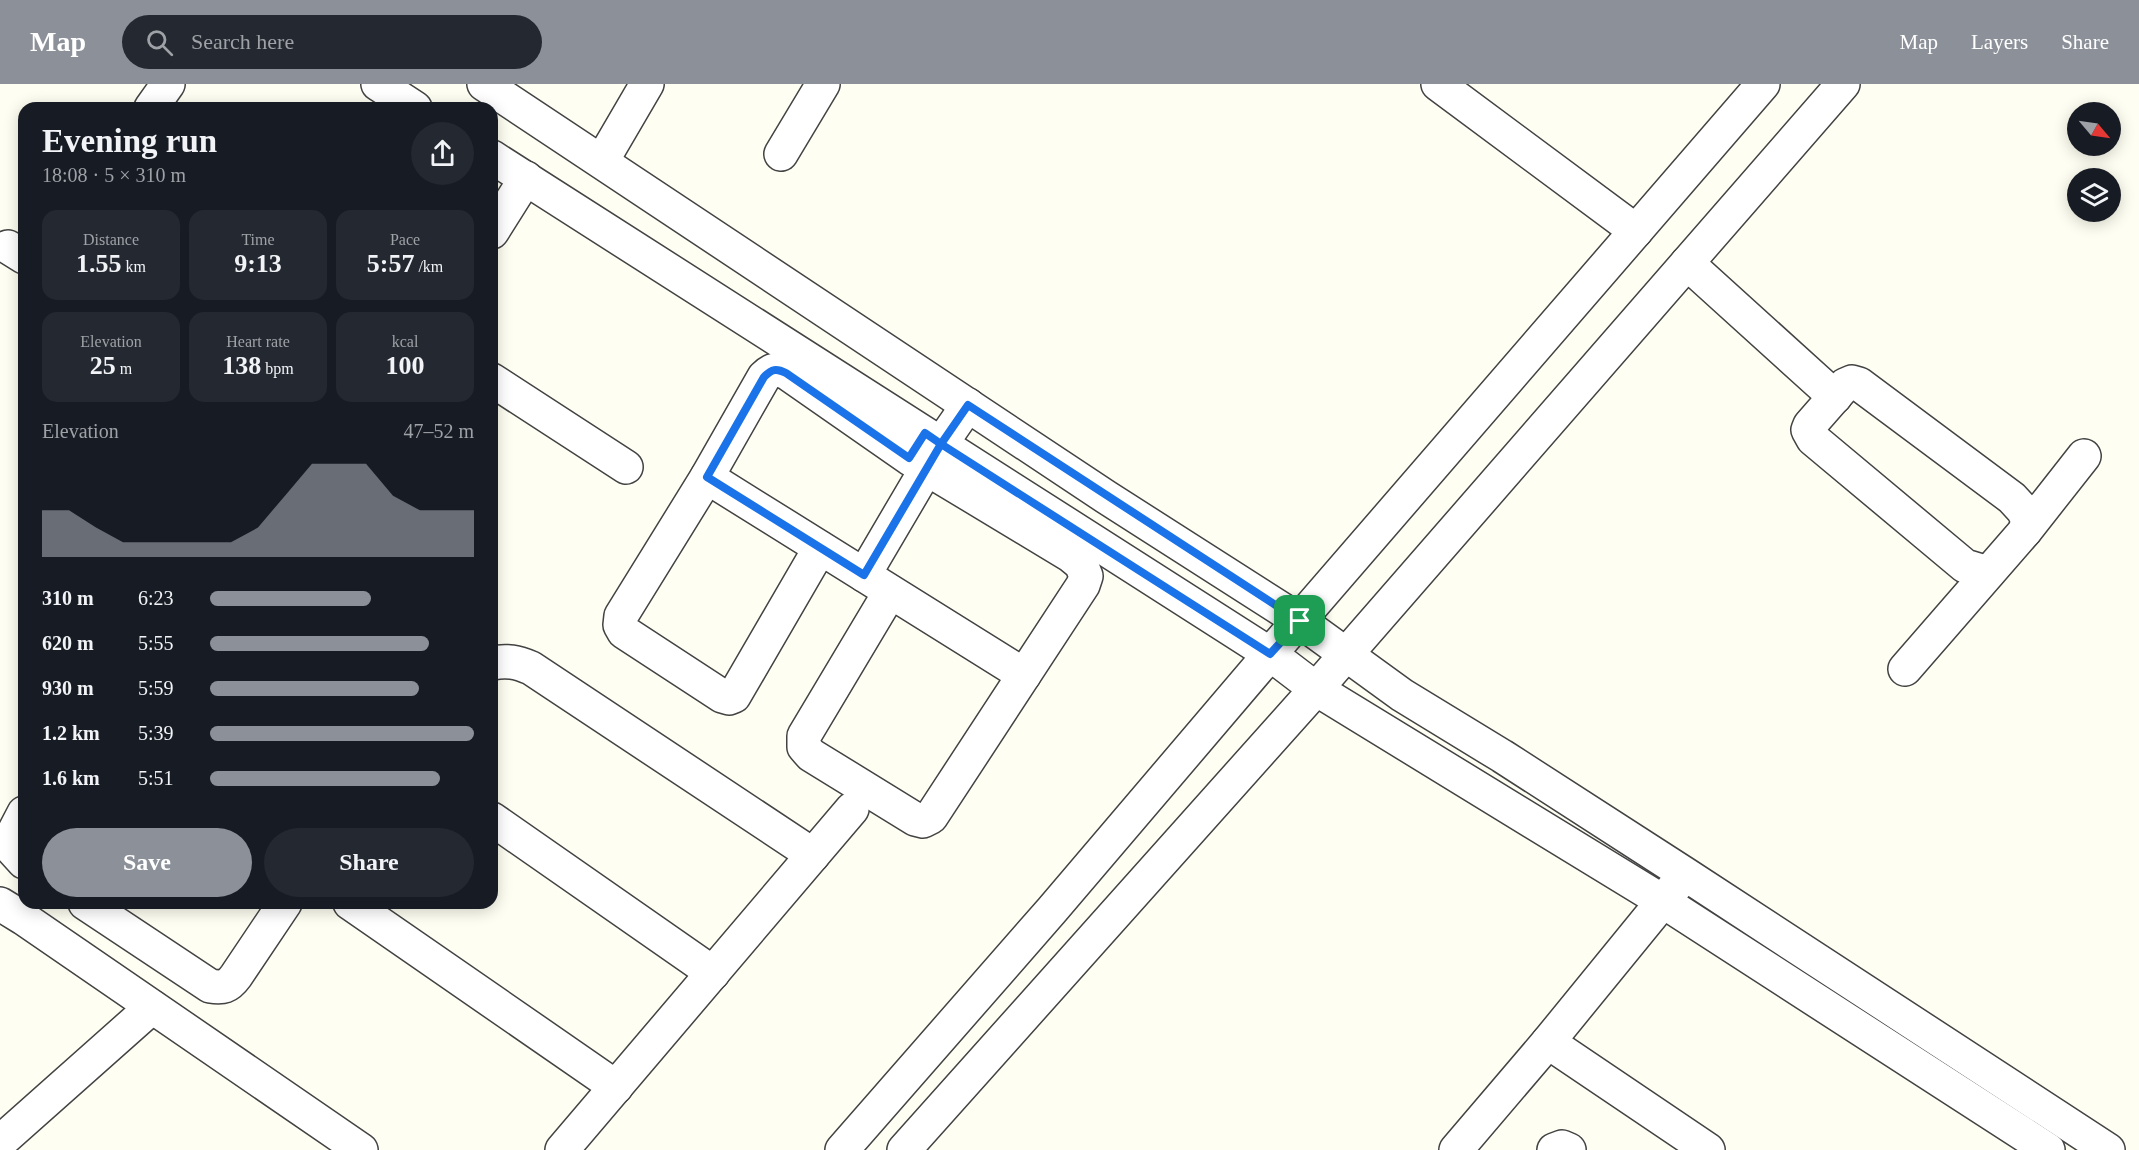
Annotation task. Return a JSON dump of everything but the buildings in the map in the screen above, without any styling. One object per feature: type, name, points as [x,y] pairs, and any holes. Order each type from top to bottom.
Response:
[{"type":"street","points":[[155,102],[168,84]]},
{"type":"street","points":[[484,84],[968,405],[1300,621],[1345,656],[1402,695],[1685,874],[2096,1147]]},
{"type":"street","points":[[602,161],[647,84]]},
{"type":"street","points":[[1438,84],[1636,231]]},
{"type":"street","points":[[842,1150],[1763,84]]},
{"type":"street","points":[[904,1150],[1316,689],[1843,84]]},
{"type":"street","points":[[781,154],[820,85]]},
{"type":"street","points":[[498,161],[926,451],[1082,564],[1086,576],[1083,585],[931,817],[923,821],[915,819],[810,755],[804,747],[804,736],[870,572],[926,451],[968,405]]},
{"type":"street","points":[[498,222],[526,178]]},
{"type":"street","points":[[1687,263],[1835,396]]},
{"type":"street","points":[[820,548],[734,696],[729,698],[722,696],[624,632],[620,625],[621,616],[707,477],[764,377],[770,371],[778,369],[926,451],[1270,654],[1316,689],[1664,902],[2048,1150]]},
{"type":"street","points":[[1988,573],[1965,566],[1809,435],[1810,425],[1835,396],[1845,385],[1852,382],[1859,384],[2012,498],[2023,510],[2028,520],[2025,531]]},
{"type":"street","points":[[498,385],[626,467]]},
{"type":"street","points":[[1905,669],[2025,531],[2084,456]]},
{"type":"street","points":[[707,477],[820,548],[870,572],[1024,675]]},
{"type":"street","points":[[498,662],[518,663],[531,668],[813,855]]},
{"type":"street","points":[[562,1150],[852,809]]},
{"type":"street","points":[[498,823],[713,973]]},
{"type":"street","points":[[18,824],[12,836],[12,849],[18,856]]},
{"type":"street","points":[[1456,1150],[1548,1042],[1685,874]]},
{"type":"street","points":[[73,953],[95,909]]},
{"type":"street","points":[[100,909],[210,986],[222,988],[230,984],[236,976],[281,909]]},
{"type":"street","points":[[359,909],[616,1087]]},
{"type":"street","points":[[3,912],[73,953],[362,1150]]},
{"type":"street","points":[[0,1142],[152,1007]]},
{"type":"street","points":[[1548,1042],[1708,1150]]},
{"type":"street","points":[[1554,1150],[1562,1147],[1569,1150]]},
{"type":"route","points":[[1300,621],[1106,497],[968,405],[941,444],[925,433],[909,458],[786,373],[778,369],[770,371],[764,377],[707,477],[864,575],[941,444],[1270,654],[1300,621]]}]
